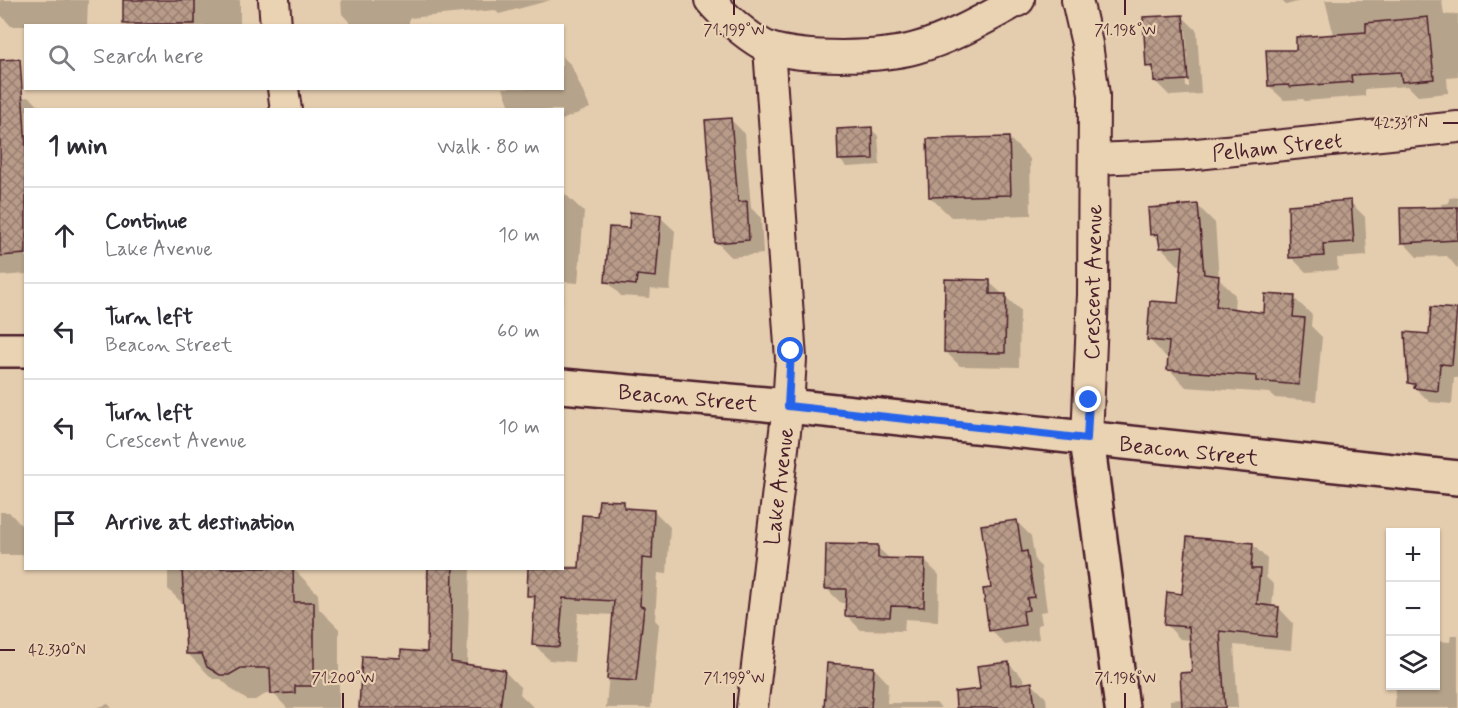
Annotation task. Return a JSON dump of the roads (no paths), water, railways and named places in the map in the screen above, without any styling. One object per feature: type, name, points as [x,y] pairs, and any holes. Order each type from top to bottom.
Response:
[{"type":"main road","points":[[0,350],[24,350]]},
{"type":"main road","name":"Beacon Street","points":[[564,386],[788,406],[1458,478]]},
{"type":"main road","name":"Crescent Avenue","points":[[1087,439],[1122,708]]},
{"type":"street","points":[[274,0],[276,24]]},
{"type":"street","points":[[710,0],[742,30],[769,48],[814,54],[860,56],[915,48],[963,30],[1019,0]]},
{"type":"street","name":"Crescent Avenue","points":[[1077,0],[1087,44],[1094,95],[1093,294],[1087,439]]},
{"type":"street","name":"Lake Avenue","points":[[752,708],[788,406],[791,343],[769,48]]},
{"type":"street","points":[[283,90],[286,108]]},
{"type":"street","name":"Pelham Street","points":[[1095,159],[1187,155],[1458,128]]}]
